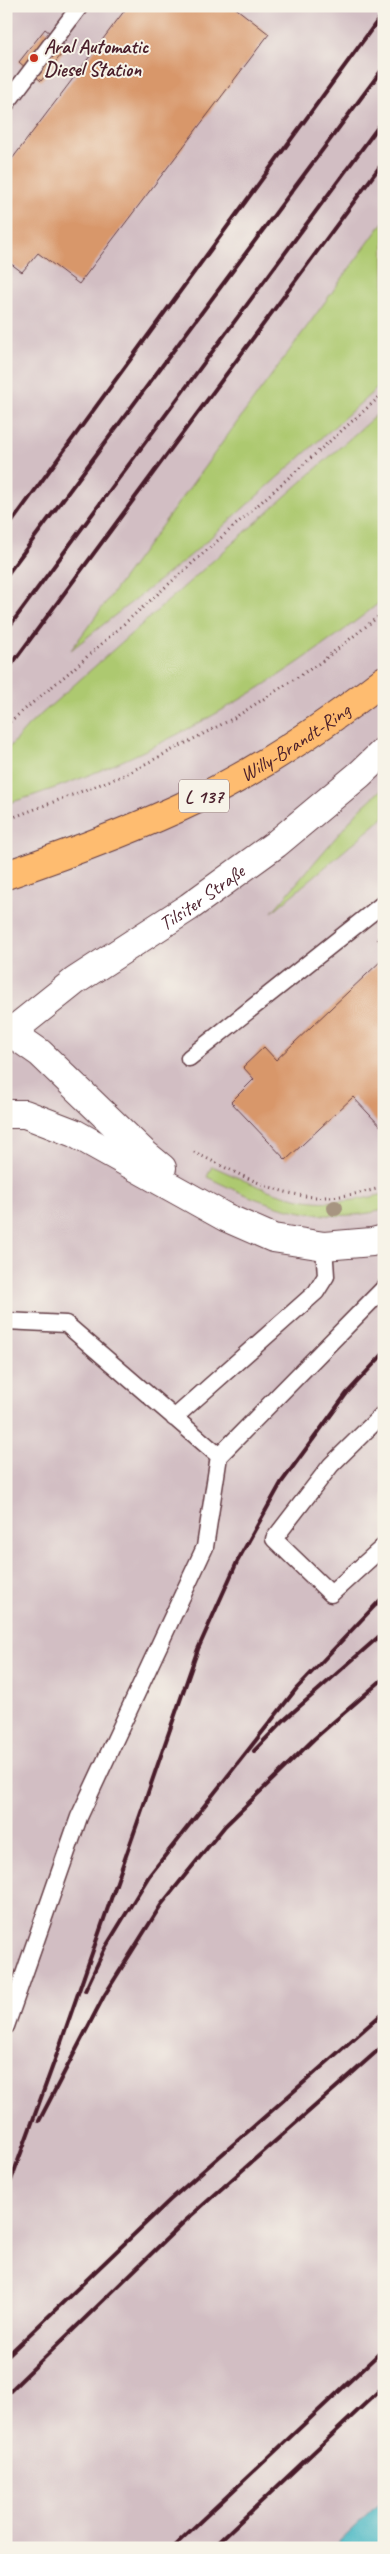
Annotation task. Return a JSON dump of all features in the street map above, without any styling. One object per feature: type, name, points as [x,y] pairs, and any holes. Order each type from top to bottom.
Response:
[{"type":"main road","name":"Willy-Brandt-Ring","points":[[6,875],[106,840],[198,799],[270,759],[345,710],[384,680]]},
{"type":"street","name":"Tilsiter Straße","points":[[225,1217],[144,1154],[40,1053],[8,1034],[74,981],[189,907],[276,844],[384,751]]},
{"type":"street","name":"Tilsiter Straße","points":[[6,1114],[25,1114],[74,1133],[225,1217],[273,1238],[324,1246],[372,1242],[384,1239]]},
{"type":"lane","points":[[6,104],[80,6]]},
{"type":"lane","points":[[189,1058],[384,903]]},
{"type":"lane","points":[[174,1418],[316,1292],[326,1276],[324,1246]]},
{"type":"lane","points":[[6,2026],[79,1817],[205,1548],[220,1456],[384,1288]]},
{"type":"lane","points":[[6,1321],[66,1324],[220,1456]]},
{"type":"lane","points":[[384,1413],[331,1465],[274,1539],[331,1594],[384,1546]]},
{"type":"path","points":[[6,725],[72,670],[384,393]]},
{"type":"path","points":[[6,820],[122,776],[234,718],[321,662],[384,612]]},
{"type":"path","points":[[188,1149],[277,1189],[315,1197],[353,1194],[384,1187]]},
{"type":"shaded area","points":[[6,6],[384,6],[384,2499],[332,2548],[6,2548]]},
{"type":"green space","points":[[384,221],[384,382],[190,556],[71,650]]},
{"type":"green space","points":[[384,408],[384,599],[298,663],[205,720],[107,768],[6,804],[6,751],[28,726]]},
{"type":"green space","points":[[384,787],[384,817],[272,912],[360,809]]},
{"type":"green space","points":[[212,1166],[276,1193],[295,1198],[336,1202],[384,1194],[384,1210],[337,1216],[292,1210],[250,1196],[207,1177]]},
{"type":"water","points":[[384,2499],[384,2548],[332,2548]]},
{"type":"building","points":[[128,6],[233,6],[269,34],[79,284],[38,253],[22,272],[6,260],[6,167]]},
{"type":"building","points":[[45,29],[67,47],[41,81],[19,62]]},
{"type":"building","points":[[384,933],[384,946],[377,939]]},
{"type":"building","points":[[384,958],[384,1130],[353,1097],[286,1160],[231,1102],[254,1079],[243,1067],[264,1047],[276,1060]]},
{"type":"railway","points":[[6,530],[384,12]]},
{"type":"railway","points":[[6,576],[384,67]]},
{"type":"railway","points":[[6,631],[384,119]]},
{"type":"railway","points":[[6,672],[384,161]]},
{"type":"railway","points":[[59,2048],[198,1649],[237,1562],[281,1483],[347,1393],[384,1353]]},
{"type":"railway","points":[[85,1991],[105,1948],[149,1876],[297,1688],[384,1596]]},
{"type":"railway","points":[[254,1751],[283,1721],[384,1632]]},
{"type":"railway","points":[[39,2121],[104,1996],[161,1905],[225,1826],[314,1739],[384,1678]]},
{"type":"railway","points":[[6,2357],[170,2200],[384,2012]]},
{"type":"railway","points":[[6,2194],[61,2043]]},
{"type":"railway","points":[[6,2395],[185,2221],[384,2045]]},
{"type":"railway","points":[[172,2548],[384,2349]]},
{"type":"railway","points":[[212,2548],[384,2386]]},
{"type":"place","name":"Aral Automatic Diesel Station","points":[[34,58]]}]
